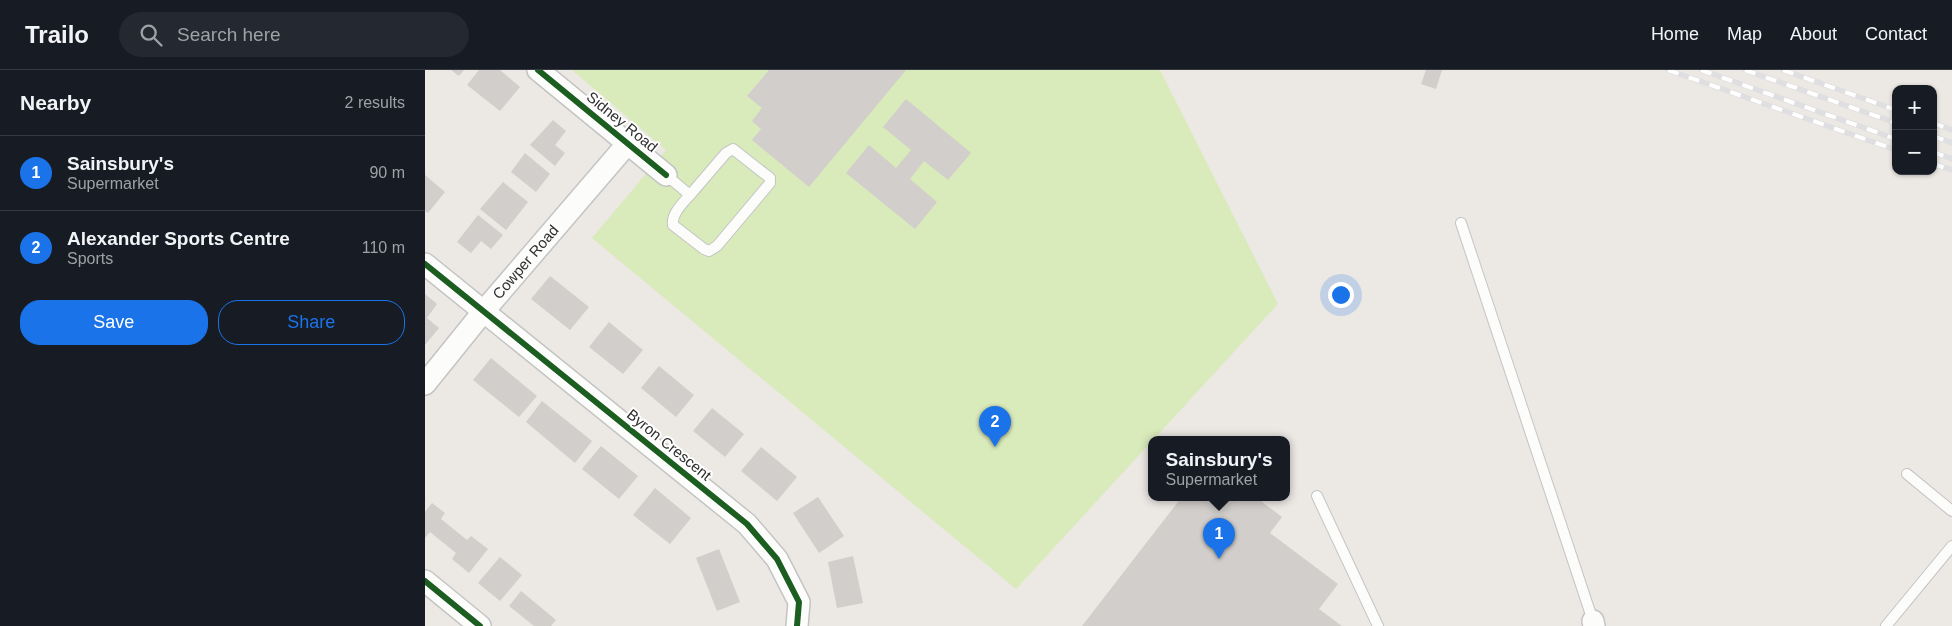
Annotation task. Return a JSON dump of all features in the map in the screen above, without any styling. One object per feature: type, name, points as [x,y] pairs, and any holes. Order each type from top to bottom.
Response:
[{"type":"street","name":"Sidney Road","points":[[539,70],[666,175]]},
{"type":"street","name":"Cowper Road","points":[[425,384],[483,312],[628,143]]},
{"type":"street","name":"Byron Crescent","points":[[425,264],[747,524],[777,559],[799,602],[797,626]]},
{"type":"street","points":[[425,581],[480,626]]},
{"type":"lane","points":[[733,149],[770,178],[770,182],[764,190],[717,246],[709,251],[673,225],[672,221],[675,214],[690,195],[726,153],[733,149]]},
{"type":"lane","points":[[666,175],[690,195]]},
{"type":"lane","points":[[1461,223],[1593,624]]},
{"type":"lane","points":[[1907,474],[1952,511]]},
{"type":"lane","points":[[1317,496],[1378,626]]},
{"type":"lane","points":[[1886,626],[1952,546]]},
{"type":"green space","points":[[572,70],[1160,70],[1278,304],[1157,436],[1148,436],[1148,445],[1016,589],[592,238],[666,150]]},
{"type":"building","points":[[451,70],[464,70],[459,76]]},
{"type":"building","points":[[479,70],[500,70],[520,87],[500,111],[467,85]]},
{"type":"building","points":[[769,70],[906,70],[809,187],[752,140],[761,129],[752,121],[762,108],[747,96]]},
{"type":"building","points":[[1426,70],[1442,70],[1436,89],[1421,84]]},
{"type":"building","points":[[906,99],[971,153],[948,180],[924,161],[910,179],[937,202],[915,229],[846,173],[869,145],[896,168],[911,150],[883,127]]},
{"type":"building","points":[[553,120],[566,131],[555,145],[565,153],[555,166],[530,145]]},
{"type":"building","points":[[525,153],[550,174],[536,192],[511,172]]},
{"type":"building","points":[[425,175],[445,192],[428,213],[425,211]]},
{"type":"building","points":[[503,182],[528,202],[506,230],[480,209]]},
{"type":"building","points":[[478,215],[503,235],[491,249],[481,241],[471,253],[457,242]]},
{"type":"building","points":[[550,276],[589,307],[570,330],[531,299]]},
{"type":"building","points":[[425,294],[437,304],[427,318],[439,328],[425,345]]},
{"type":"building","points":[[609,322],[643,350],[623,374],[589,347]]},
{"type":"building","points":[[491,358],[537,396],[519,417],[473,380]]},
{"type":"building","points":[[659,366],[694,395],[676,417],[641,388]]},
{"type":"building","points":[[542,401],[592,441],[575,463],[526,422]]},
{"type":"building","points":[[712,408],[744,434],[725,457],[693,431]]},
{"type":"building","points":[[601,446],[638,476],[619,499],[582,469]]},
{"type":"building","points":[[761,447],[797,477],[777,501],[741,471]]},
{"type":"building","points":[[655,488],[691,518],[670,544],[633,515]]},
{"type":"building","points":[[818,497],[844,536],[819,553],[793,513]]},
{"type":"building","points":[[1179,501],[1261,501],[1282,517],[1270,533],[1338,584],[1319,609],[1342,626],[1082,626]]},
{"type":"building","points":[[432,503],[445,513],[441,519],[467,540],[471,536],[488,549],[469,573],[452,559],[456,553],[430,532],[425,538],[425,512]]},
{"type":"building","points":[[719,549],[740,602],[717,611],[696,558]]},
{"type":"building","points":[[853,556],[863,603],[837,608],[828,562]]},
{"type":"building","points":[[500,557],[522,575],[500,601],[478,583]]},
{"type":"building","points":[[521,591],[556,620],[551,626],[534,626],[509,606]]},
{"type":"railway","points":[[1668,70],[1892,149]]},
{"type":"railway","points":[[1701,70],[1892,138]]},
{"type":"railway","points":[[1745,70],[1892,122]]},
{"type":"railway","points":[[1783,70],[1892,109]]},
{"type":"railway","points":[[1937,124],[1952,130]]},
{"type":"railway","points":[[1937,137],[1952,143]]},
{"type":"railway","points":[[1937,153],[1952,159]]},
{"type":"railway","points":[[1937,165],[1952,170]]},
{"type":"cycle path","points":[[538,70],[666,175]]},
{"type":"cycle path","points":[[425,264],[747,524],[777,559],[799,602],[797,626]]},
{"type":"cycle path","points":[[425,581],[480,626]]},
{"type":"place","name":"Alexander Sports Centre","points":[[995,447]]},
{"type":"place","name":"Sainsbury's","points":[[1219,559]]}]
